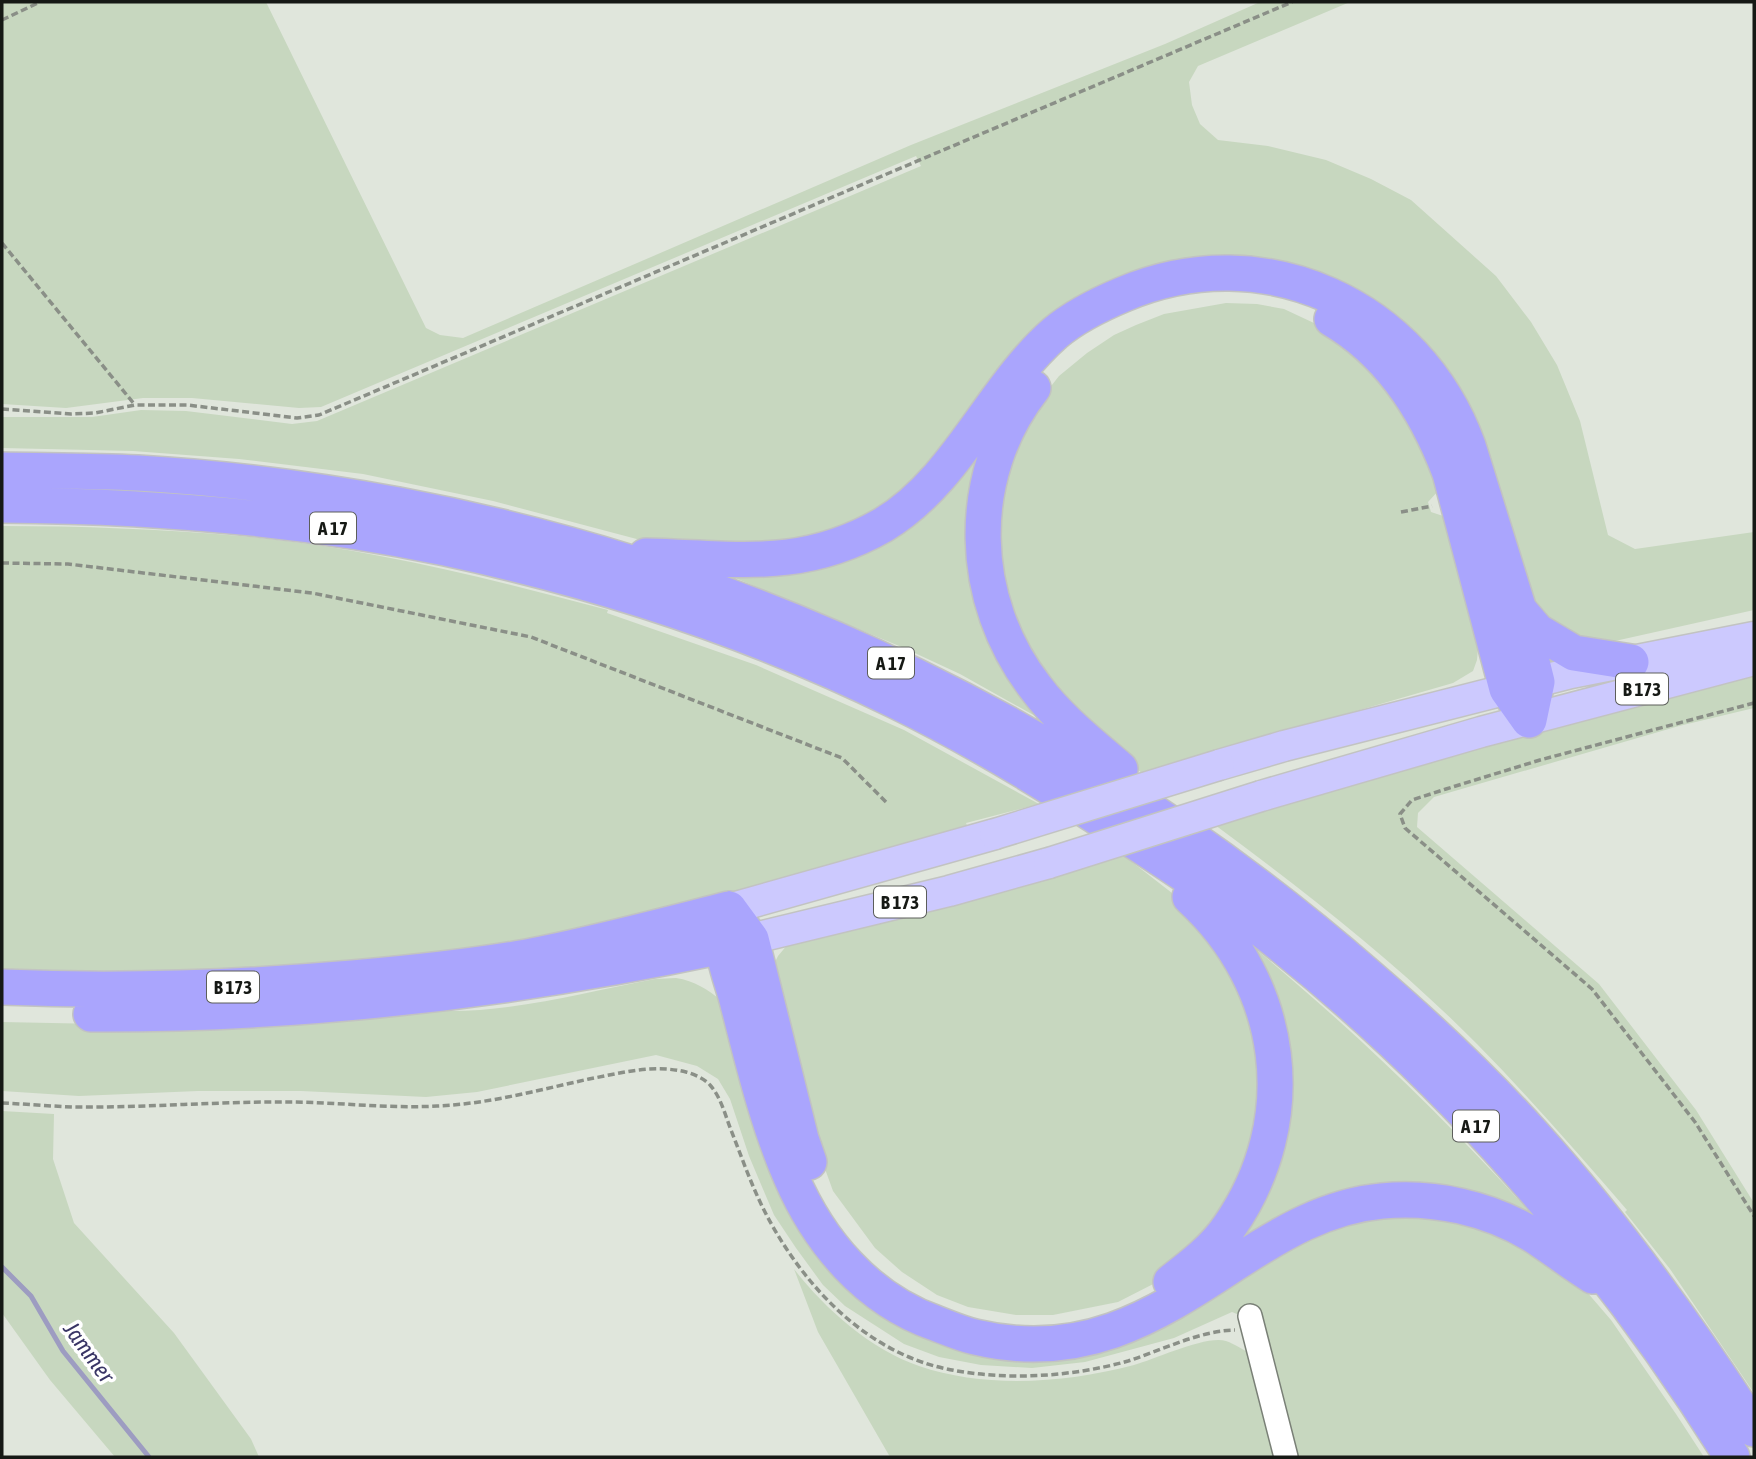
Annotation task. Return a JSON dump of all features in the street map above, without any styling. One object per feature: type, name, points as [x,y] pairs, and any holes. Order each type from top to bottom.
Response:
[{"type":"highway","points":[[608,555],[760,561],[813,554],[859,537],[892,518],[930,485],[1031,357],[1056,332],[1106,301],[1140,287],[1173,278],[1237,273],[1297,282],[1329,293],[1394,335],[1440,387],[1459,420],[1519,610],[1522,685]]},
{"type":"highway","points":[[1154,813],[1121,769],[1052,708],[1014,658],[997,621],[985,576],[982,552],[985,502],[990,474],[1002,441],[1027,395],[1049,367],[1077,344],[1104,326],[1154,305],[1216,294],[1247,295],[1301,306],[1329,317],[1354,332],[1405,385],[1425,414],[1438,440],[1522,685],[1529,720]]},
{"type":"highway","name":"A 17","points":[[2,470],[136,473],[243,482],[341,495],[460,518],[608,555],[763,609],[841,641],[923,678],[1059,752],[1154,813],[1271,895],[1407,1010],[1515,1116],[1583,1194],[1691,1334],[1754,1429]]},
{"type":"highway","name":"A 17","points":[[2,505],[96,505],[198,512],[287,522],[443,548],[589,584],[749,638],[827,669],[971,740],[1046,783],[1164,860],[1255,925],[1365,1017],[1444,1091],[1558,1216],[1618,1291],[1731,1457]]},
{"type":"highway","points":[[1519,610],[1537,631],[1574,653],[1631,662]]},
{"type":"highway","points":[[729,909],[737,943],[816,1182],[851,1235],[871,1257],[899,1280],[934,1301],[966,1315],[1016,1324],[1077,1320],[1121,1309],[1144,1298],[1167,1285],[1198,1261],[1229,1227],[1249,1193],[1266,1151],[1272,1127],[1274,1054],[1253,978],[1210,916],[1181,889],[1164,860]]},
{"type":"highway","name":"B 173","points":[[2,988],[213,988],[384,975],[525,957],[729,909]]},
{"type":"highway","points":[[737,943],[742,1016],[777,1145],[798,1194],[817,1228],[846,1265],[884,1298],[926,1320],[974,1337],[1015,1344],[1058,1342],[1102,1335],[1138,1322],[1177,1302],[1276,1236],[1298,1225],[1347,1206],[1414,1199],[1441,1202],[1507,1221],[1535,1236],[1618,1291]]},
{"type":"highway","name":"B 173","points":[[2,1012],[169,1014],[264,1010],[453,993],[647,962],[737,943]]},
{"type":"highway","points":[[647,962],[685,968],[704,978],[742,1016]]},
{"type":"main road","name":"B 173","points":[[729,909],[995,834],[1284,746],[1522,685],[1754,637]]},
{"type":"main road","name":"B 173","points":[[737,943],[961,888],[1370,763],[1754,660]]},
{"type":"street","points":[[1252,1325],[1286,1457]]},
{"type":"path","points":[[2,20],[40,2]]},
{"type":"path","points":[[2,409],[71,414],[135,405],[187,405],[297,418],[319,415],[1292,2]]},
{"type":"path","points":[[2,243],[135,405]]},
{"type":"path","points":[[2,563],[68,564],[312,593],[531,637],[842,758],[888,804]]},
{"type":"path","points":[[1754,703],[1540,760],[1446,789],[1412,800],[1400,814],[1405,828],[1592,989],[1695,1122],[1754,1216]]},
{"type":"path","points":[[2,1103],[74,1107],[305,1101],[435,1107],[474,1103],[642,1068],[686,1072],[698,1076],[710,1085],[766,1215],[819,1292],[838,1312],[890,1348],[919,1361],[948,1369],[996,1374],[1026,1375],[1093,1370],[1216,1330],[1236,1330],[1252,1325]]},
{"type":"green space","points":[[2,2],[266,2],[426,328],[440,335],[463,338],[911,145],[1165,44],[1260,2],[1350,2],[1198,66],[1189,82],[1192,105],[1200,124],[1218,140],[1268,146],[1326,160],[1411,200],[1496,276],[1531,322],[1557,365],[1580,421],[1608,535],[1635,549],[1754,532],[1754,610],[1615,641],[1582,644],[1539,618],[1363,304],[1135,280],[901,501],[809,546],[648,542],[493,501],[363,474],[239,459],[133,451],[2,448],[2,417],[92,417],[141,410],[186,411],[292,424],[317,421],[921,166],[916,156],[321,407],[299,408],[192,398],[143,398],[66,408],[2,404]]},
{"type":"green space","points":[[1226,303],[1257,304],[1284,309],[1346,338],[1412,423],[1440,489],[1428,502],[1431,512],[1449,518],[1479,636],[1477,660],[1473,671],[1453,683],[1142,773],[1068,714],[1003,613],[995,511],[1000,484],[1037,404],[1059,376],[1114,335],[1136,325],[1164,314]]},
{"type":"green space","points":[[1008,403],[974,515],[1053,726],[960,674],[904,648],[723,573],[818,562]]},
{"type":"green space","points":[[2,526],[151,530],[287,541],[426,565],[608,610],[607,613],[756,665],[904,730],[1039,804],[966,823],[969,830],[566,936],[256,976],[2,975]]},
{"type":"green space","points":[[1754,670],[1754,708],[1679,726],[1434,797],[1418,813],[1417,827],[1599,984],[1696,1110],[1754,1203],[1754,1393],[1670,1269],[1625,1212],[1627,1210],[1496,1064],[1447,1014],[1383,957],[1215,825]]},
{"type":"green space","points":[[1123,855],[1181,900],[1215,932],[1268,1070],[1239,1193],[1163,1279],[1118,1302],[1053,1315],[1016,1315],[968,1307],[937,1295],[902,1272],[875,1248],[833,1191],[816,1144],[774,964],[788,944],[810,936],[823,938],[845,932],[849,923],[1061,870],[1068,873]]},
{"type":"green space","points":[[1240,936],[1398,1076],[1543,1227],[1443,1194],[1203,1267],[1275,1154]]},
{"type":"green space","points":[[676,978],[700,986],[722,1001],[812,1240],[1016,1352],[1256,1258],[1364,1212],[1485,1222],[1580,1284],[1611,1320],[1704,1457],[1292,1457],[1244,1317],[1232,1312],[1174,1338],[1085,1362],[1032,1368],[981,1365],[939,1357],[904,1344],[845,1306],[823,1285],[796,1248],[774,1215],[749,1156],[730,1099],[718,1079],[697,1066],[656,1055],[477,1092],[426,1097],[301,1091],[198,1091],[79,1096],[2,1091],[2,1022],[150,1025],[424,1010],[482,1010],[540,1002],[655,979]]},
{"type":"green space","points":[[2,1111],[54,1114],[53,1159],[74,1223],[174,1333],[251,1439],[259,1457],[115,1457],[50,1380],[2,1313]]},
{"type":"green space","points":[[794,1269],[834,1313],[883,1349],[919,1366],[971,1378],[1026,1381],[1081,1376],[1134,1365],[1206,1341],[1229,1342],[1254,1356],[1281,1457],[890,1457],[818,1332]]},
{"type":"waterway","name":"Jammer","points":[[2,1267],[31,1296],[63,1351],[149,1457]]}]
